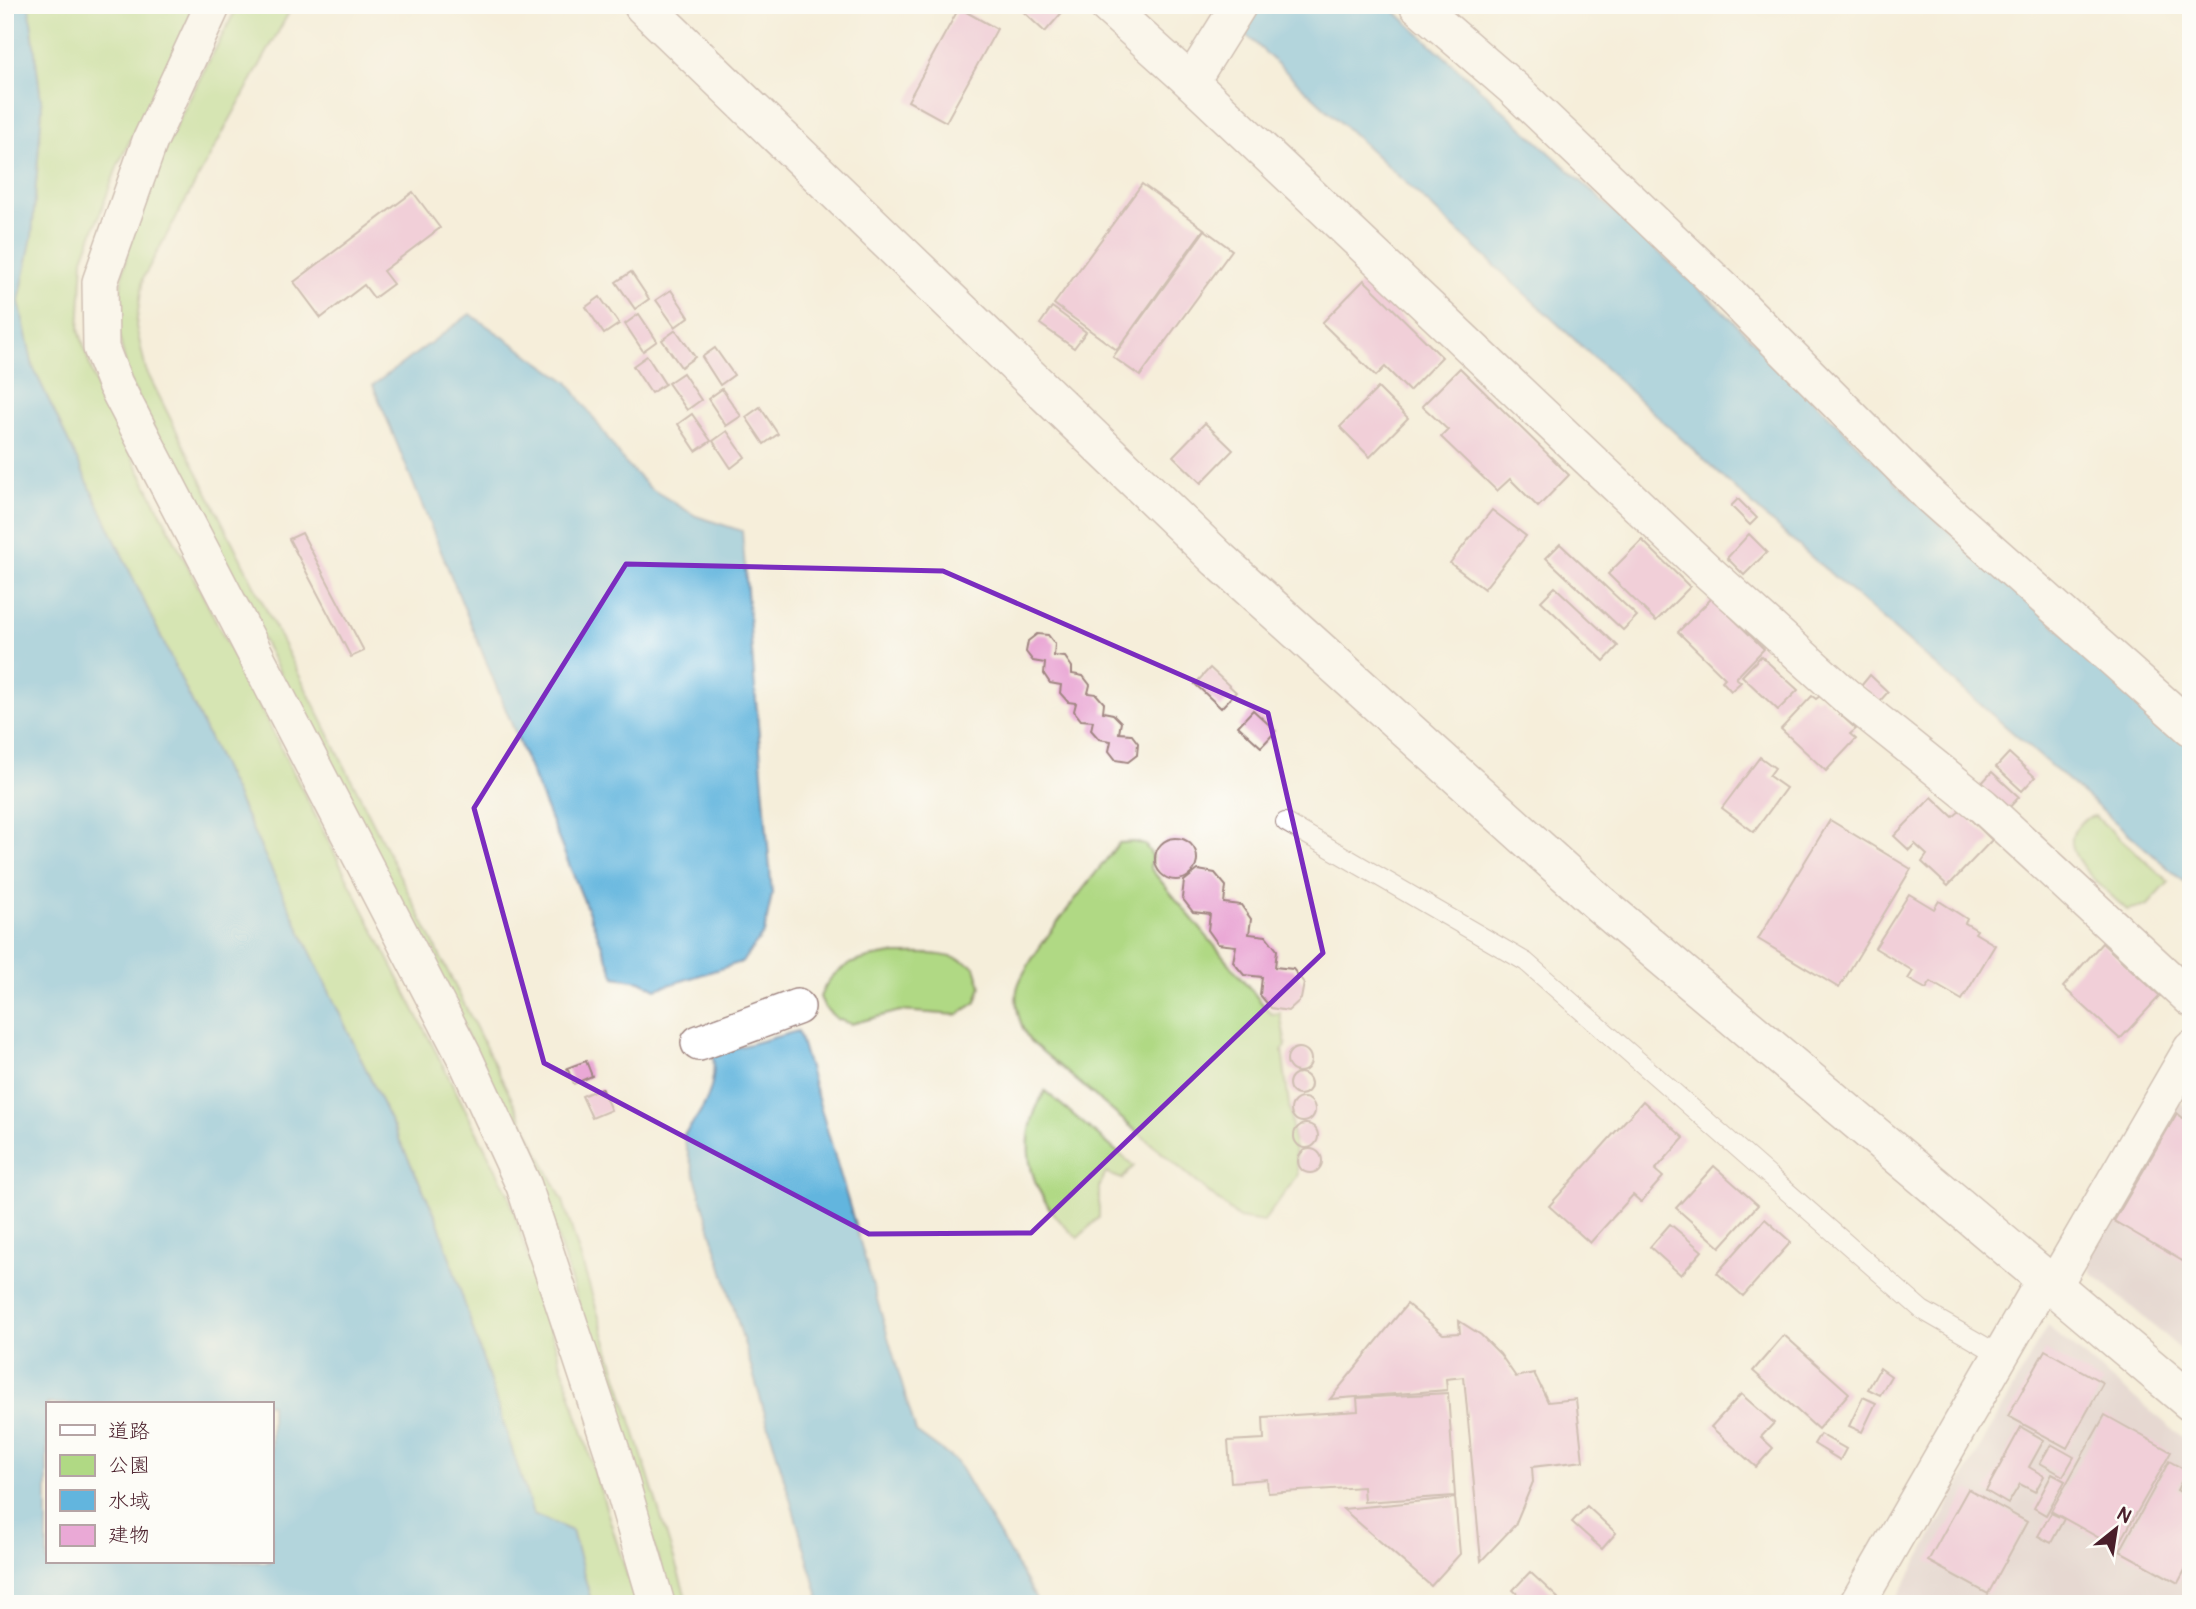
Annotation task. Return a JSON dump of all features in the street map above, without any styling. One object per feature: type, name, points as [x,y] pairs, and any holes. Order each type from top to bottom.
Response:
[{"type":"street","points":[[213,5],[150,141],[100,282],[101,348],[115,384],[464,1056],[524,1186],[614,1457],[657,1604]]},
{"type":"street","points":[[643,5],[1218,559],[1600,904],[2191,1402]]},
{"type":"street","points":[[1106,5],[1191,82],[1706,570],[1846,696],[1983,806],[2191,999]]},
{"type":"street","points":[[1417,5],[1513,88],[1731,296],[1931,497],[2191,729]]},
{"type":"street","points":[[1191,82],[1234,14]]},
{"type":"street","points":[[699,1043],[797,1007]]},
{"type":"street","points":[[1857,1604],[2000,1355],[2048,1284],[2191,1049]]},
{"type":"lane","points":[[1285,822],[1526,962],[1922,1310],[2000,1355]]},
{"type":"highlighted area","points":[[626,564],[943,571],[1268,713],[1323,953],[1031,1233],[869,1234],[544,1063],[474,808]]},
{"type":"shaded area","points":[[2174,1097],[2191,1111],[2191,1348],[2187,1355],[2091,1272],[2087,1253]]},
{"type":"shaded area","points":[[2047,1326],[2191,1444],[2191,1604],[1894,1604]]},
{"type":"green space","points":[[29,5],[197,5],[118,165],[83,259],[79,330],[97,388],[508,1193],[636,1604],[592,1604],[572,1531],[533,1514],[437,1219],[33,367],[19,301],[32,236],[42,108]]},
{"type":"green space","points":[[238,5],[293,5],[143,278],[136,326],[146,370],[563,1201],[688,1604],[672,1604],[536,1169],[129,380],[120,337],[118,311],[123,271],[133,232],[147,192],[181,115]]},
{"type":"green space","points":[[2095,816],[2169,882],[2148,905],[2127,910],[2097,883],[2078,860],[2072,838],[2081,823]]},
{"type":"green space","points":[[1134,842],[1145,845],[1152,855],[1150,868],[1271,1014],[1280,1013],[1286,1046],[1282,1050],[1298,1175],[1263,1222],[1239,1218],[1030,1041],[1021,1024],[1016,1003],[1017,990],[1032,959],[1119,843]]},
{"type":"green space","points":[[893,954],[946,956],[975,967],[981,986],[976,1002],[957,1015],[900,1011],[851,1024],[837,1019],[825,1008],[820,997],[832,977],[840,970],[859,961]]},
{"type":"green space","points":[[1045,1091],[1134,1166],[1122,1179],[1106,1173],[1099,1187],[1099,1217],[1078,1238],[1049,1207],[1032,1171],[1030,1132],[1035,1112]]},
{"type":"water","points":[[5,5],[29,5],[42,108],[32,236],[19,301],[33,367],[437,1219],[533,1514],[572,1531],[592,1604],[5,1604]]},
{"type":"water","points":[[1214,5],[1388,5],[1720,308],[1919,505],[2191,746],[2191,888],[1769,520]]},
{"type":"water","points":[[470,314],[568,382],[626,464],[650,488],[696,516],[742,531],[772,894],[764,933],[742,962],[656,989],[640,981],[615,977],[373,385]]},
{"type":"water","points":[[798,1031],[916,1432],[957,1462],[1039,1604],[821,1604],[683,1136],[697,1117],[711,1088],[713,1054]]},
{"type":"building","points":[[1016,5],[1061,5],[1065,9],[1045,32]]},
{"type":"building","points":[[959,8],[997,29],[946,122],[908,101]]},
{"type":"building","points":[[1142,184],[1204,229],[1117,350],[1054,304]]},
{"type":"building","points":[[413,192],[440,228],[383,271],[393,284],[374,298],[364,285],[321,318],[294,282]]},
{"type":"building","points":[[1205,230],[1232,250],[1140,376],[1113,357]]},
{"type":"building","points":[[631,272],[649,299],[635,309],[616,282]]},
{"type":"building","points":[[1364,280],[1442,357],[1409,391],[1385,367],[1376,376],[1322,323]]},
{"type":"building","points":[[671,290],[689,317],[675,327],[656,300]]},
{"type":"building","points":[[600,297],[619,324],[604,334],[586,307]]},
{"type":"building","points":[[1052,307],[1086,332],[1074,348],[1040,324]]},
{"type":"building","points":[[639,314],[657,341],[643,351],[625,324]]},
{"type":"building","points":[[676,330],[695,357],[681,367],[662,340]]},
{"type":"building","points":[[715,348],[734,375],[720,385],[702,357]]},
{"type":"building","points":[[647,356],[665,384],[651,393],[633,366]]},
{"type":"building","points":[[1460,368],[1569,475],[1538,507],[1510,479],[1497,491],[1441,437],[1448,430],[1422,406]]},
{"type":"building","points":[[683,373],[701,400],[687,410],[668,383]]},
{"type":"building","points":[[1378,388],[1408,418],[1370,457],[1340,427]]},
{"type":"building","points":[[722,389],[741,416],[726,426],[708,399]]},
{"type":"building","points":[[760,407],[778,434],[764,444],[746,417]]},
{"type":"building","points":[[692,414],[711,441],[696,451],[678,424]]},
{"type":"building","points":[[1205,423],[1233,450],[1201,483],[1173,456]]},
{"type":"building","points":[[727,431],[745,457],[731,468],[713,441]]},
{"type":"building","points":[[1738,499],[1757,518],[1750,525],[1731,506]]},
{"type":"building","points":[[1492,510],[1526,536],[1484,589],[1450,563]]},
{"type":"building","points":[[302,533],[364,651],[351,657],[289,539]]},
{"type":"building","points":[[1749,534],[1767,552],[1744,575],[1727,558]]},
{"type":"building","points":[[1642,540],[1690,587],[1656,621],[1608,574]]},
{"type":"building","points":[[1560,544],[1637,616],[1623,630],[1546,558]]},
{"type":"building","points":[[1555,587],[1618,646],[1604,661],[1541,601]]},
{"type":"building","points":[[1712,598],[1764,649],[1736,678],[1741,682],[1731,691],[1722,681],[1725,678],[1678,632]]},
{"type":"building","points":[[1037,634],[1048,635],[1055,644],[1054,656],[1065,657],[1072,667],[1072,674],[1083,676],[1090,685],[1088,693],[1096,694],[1104,703],[1103,712],[1113,714],[1121,722],[1119,733],[1131,734],[1138,743],[1137,755],[1128,762],[1116,760],[1109,751],[1111,741],[1099,739],[1091,730],[1093,721],[1081,720],[1074,711],[1076,703],[1068,702],[1060,693],[1061,685],[1050,683],[1044,674],[1045,663],[1033,661],[1026,652],[1028,641]]},
{"type":"building","points":[[1761,656],[1798,690],[1778,710],[1742,676]]},
{"type":"building","points":[[1210,668],[1236,692],[1221,708],[1195,684]]},
{"type":"building","points":[[1870,675],[1888,692],[1879,702],[1861,686]]},
{"type":"building","points":[[1812,696],[1816,699],[1820,696],[1856,729],[1850,734],[1856,739],[1826,771],[1781,729]]},
{"type":"building","points":[[1253,710],[1276,731],[1261,747],[1238,726]]},
{"type":"building","points":[[2009,753],[2035,777],[2022,791],[1996,767]]},
{"type":"building","points":[[1760,757],[1775,768],[1769,776],[1786,788],[1754,832],[1722,808]]},
{"type":"building","points":[[1992,772],[2019,797],[2007,810],[1980,785]]},
{"type":"building","points":[[1932,797],[1953,817],[1961,810],[1992,840],[1948,886],[1922,862],[1927,855],[1915,844],[1909,850],[1894,836]]},
{"type":"building","points":[[1830,820],[1911,869],[1839,988],[1758,939]]},
{"type":"building","points":[[1176,838],[1191,844],[1197,859],[1191,874],[1176,880],[1161,874],[1155,859],[1161,844]]},
{"type":"building","points":[[1198,870],[1215,873],[1226,886],[1224,903],[1241,905],[1251,919],[1249,934],[1266,936],[1277,950],[1275,967],[1293,969],[1304,983],[1301,999],[1288,1011],[1271,1008],[1260,995],[1262,977],[1244,975],[1233,962],[1236,946],[1218,944],[1208,930],[1210,914],[1193,912],[1182,898],[1184,881]]},
{"type":"building","points":[[1909,894],[1934,909],[1939,901],[1967,919],[1965,923],[1977,930],[1975,933],[1995,945],[1962,1000],[1931,982],[1926,989],[1908,979],[1913,971],[1875,948]]},
{"type":"building","points":[[2102,943],[2160,996],[2120,1039],[2063,987]]},
{"type":"building","points":[[1299,1048],[1307,1052],[1311,1060],[1307,1068],[1299,1072],[1291,1068],[1287,1060],[1291,1052]]},
{"type":"building","points":[[586,1061],[592,1076],[574,1084],[567,1068]]},
{"type":"building","points":[[1296,1073],[1304,1073],[1311,1080],[1311,1088],[1304,1095],[1296,1095],[1289,1088],[1289,1080]]},
{"type":"building","points":[[601,1088],[611,1110],[592,1118],[582,1096]]},
{"type":"building","points":[[1303,1098],[1311,1102],[1315,1110],[1311,1118],[1303,1122],[1295,1118],[1291,1110],[1295,1102]]},
{"type":"building","points":[[1643,1101],[1684,1138],[1655,1170],[1663,1177],[1641,1202],[1633,1195],[1590,1243],[1549,1206]]},
{"type":"building","points":[[2177,1113],[2191,1125],[2191,1266],[2114,1221]]},
{"type":"building","points":[[1306,1124],[1314,1128],[1318,1136],[1314,1144],[1306,1148],[1298,1144],[1294,1136],[1298,1128]]},
{"type":"building","points":[[1310,1149],[1318,1153],[1322,1161],[1318,1169],[1310,1173],[1302,1169],[1298,1161],[1302,1153]]},
{"type":"building","points":[[1714,1166],[1758,1205],[1720,1247],[1676,1208]]},
{"type":"building","points":[[1765,1219],[1791,1242],[1743,1296],[1717,1273]]},
{"type":"building","points":[[1670,1224],[1702,1251],[1681,1275],[1650,1247]]},
{"type":"building","points":[[1407,1304],[1443,1334],[1460,1333],[1459,1321],[1481,1335],[1500,1354],[1516,1377],[1534,1373],[1548,1402],[1576,1399],[1583,1461],[1532,1467],[1533,1482],[1515,1525],[1481,1561],[1464,1377],[1446,1379],[1447,1390],[1330,1399]]},
{"type":"building","points":[[1784,1335],[1849,1393],[1818,1429],[1753,1371]]},
{"type":"building","points":[[2045,1350],[2103,1383],[2067,1448],[2008,1416]]},
{"type":"building","points":[[1880,1368],[1891,1376],[1880,1395],[1868,1389]]},
{"type":"building","points":[[1448,1393],[1455,1496],[1364,1502],[1363,1487],[1268,1493],[1267,1479],[1231,1482],[1228,1441],[1264,1439],[1263,1417],[1358,1411],[1357,1398]]},
{"type":"building","points":[[1741,1394],[1774,1423],[1761,1437],[1773,1448],[1756,1467],[1711,1427]]},
{"type":"building","points":[[1863,1397],[1876,1403],[1862,1432],[1849,1426]]},
{"type":"building","points":[[2105,1415],[2171,1452],[2117,1548],[2051,1511]]},
{"type":"building","points":[[2021,1427],[2044,1440],[2029,1467],[2044,1476],[2035,1492],[2020,1484],[2008,1504],[1986,1491]]},
{"type":"building","points":[[1820,1434],[1846,1449],[1840,1460],[1814,1444]]},
{"type":"building","points":[[2051,1444],[2074,1457],[2063,1476],[2040,1463]]},
{"type":"building","points":[[2169,1461],[2187,1471],[2177,1490],[2191,1498],[2191,1559],[2178,1583],[2120,1551]]},
{"type":"building","points":[[2052,1474],[2065,1481],[2046,1515],[2034,1508]]},
{"type":"building","points":[[1968,1489],[2027,1522],[1988,1594],[1928,1561]]},
{"type":"building","points":[[1455,1498],[1460,1554],[1431,1586],[1343,1509]]},
{"type":"building","points":[[1587,1506],[1616,1533],[1602,1549],[1572,1522]]},
{"type":"building","points":[[2051,1513],[2064,1519],[2051,1543],[2038,1536]]},
{"type":"building","points":[[1530,1572],[1558,1598],[1553,1604],[1528,1604],[1513,1590]]}]
